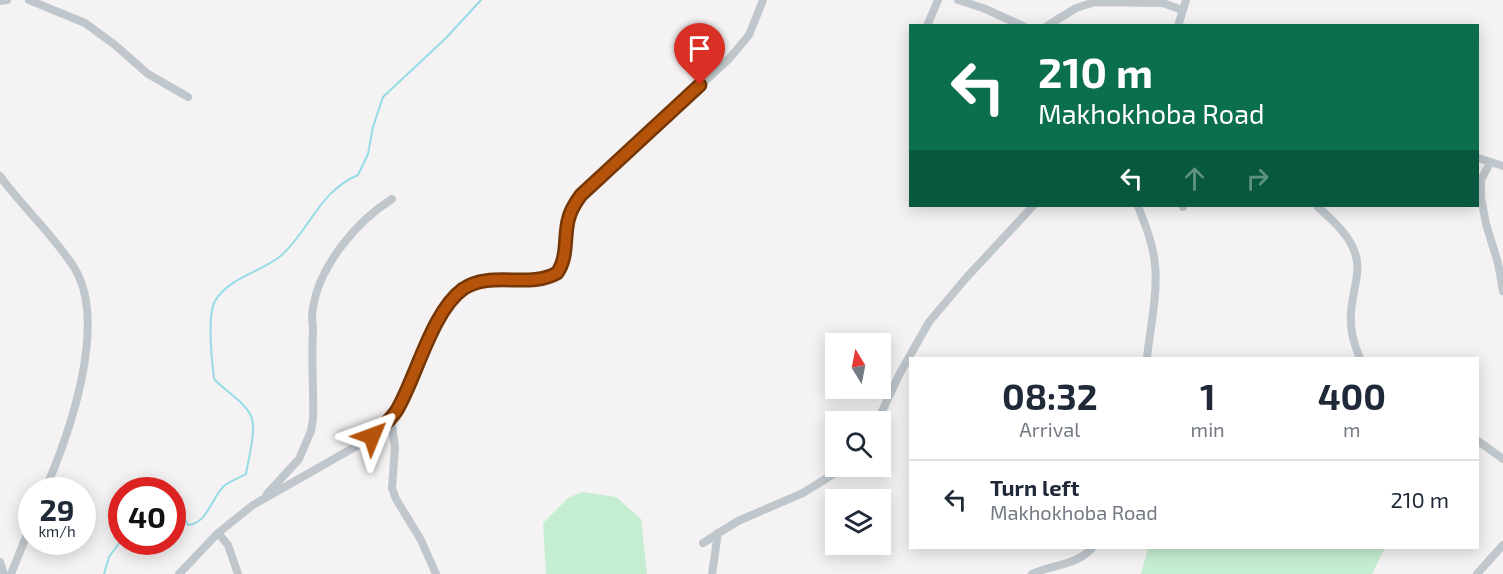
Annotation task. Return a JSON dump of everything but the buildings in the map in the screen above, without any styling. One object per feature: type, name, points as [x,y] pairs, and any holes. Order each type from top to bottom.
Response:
[{"type":"street","points":[[0,1],[7,0]]},
{"type":"street","points":[[29,0],[85,23],[115,45],[147,74],[188,97]]},
{"type":"street","points":[[179,574],[218,533],[266,497],[355,447],[372,436],[391,418],[398,408],[436,325],[452,300],[462,290],[475,284],[500,279],[542,278],[557,273],[563,260],[568,219],[581,195],[729,59],[749,35],[763,0]]},
{"type":"street","points":[[928,24],[938,0]]},
{"type":"street","points":[[958,0],[1019,24]]},
{"type":"street","points":[[1178,24],[1186,0]]},
{"type":"street","points":[[1050,24],[1076,8],[1095,2],[1163,3],[1182,10]]},
{"type":"street","points":[[1479,158],[1503,166]]},
{"type":"street","points":[[1490,163],[1481,180],[1482,197],[1486,224],[1498,263],[1503,291]]},
{"type":"street","points":[[0,176],[68,258],[82,283],[88,310],[83,371],[60,454],[50,477]]},
{"type":"street","points":[[266,497],[269,490],[285,476],[298,459],[311,431],[313,419],[313,308],[318,290],[336,255],[350,237],[378,208],[392,199]]},
{"type":"street","points":[[909,357],[929,322],[966,278],[1032,207]]},
{"type":"street","points":[[1138,207],[1148,231],[1155,265],[1147,357]]},
{"type":"street","points":[[1318,207],[1346,236],[1355,253],[1357,271],[1351,305],[1351,324],[1354,344],[1360,357]]},
{"type":"street","points":[[882,411],[909,357]]},
{"type":"street","points":[[391,418],[395,447],[392,488],[396,499],[421,540],[436,574]]},
{"type":"street","points":[[1479,442],[1503,459]]},
{"type":"street","points":[[703,543],[738,520],[803,493],[832,477]]},
{"type":"street","points":[[218,533],[228,545],[238,574]]},
{"type":"street","points":[[712,574],[718,533]]},
{"type":"street","points":[[1478,574],[1503,545]]},
{"type":"street","points":[[1032,574],[1043,569],[1072,563],[1086,555],[1091,549]]},
{"type":"street","points":[[11,574],[19,555]]},
{"type":"street","points":[[0,562],[4,574]]},
{"type":"green space","points":[[582,492],[616,497],[641,519],[647,574],[546,574],[543,523],[568,498]]},
{"type":"green space","points":[[1148,549],[1384,549],[1372,574],[1141,574]]},
{"type":"waterway","points":[[186,521],[188,525],[200,520],[224,486],[246,474],[253,436],[253,422],[248,411],[214,379],[211,317],[215,301],[237,280],[266,266],[283,254],[334,190],[358,175],[368,154],[373,127],[383,97],[446,38],[481,0]]},
{"type":"waterway","points":[[104,574],[110,555]]},
{"type":"route","points":[[372,436],[385,426],[398,408],[425,347],[452,300],[462,290],[486,281],[542,278],[557,273],[563,260],[568,219],[581,195],[700,85]]}]
